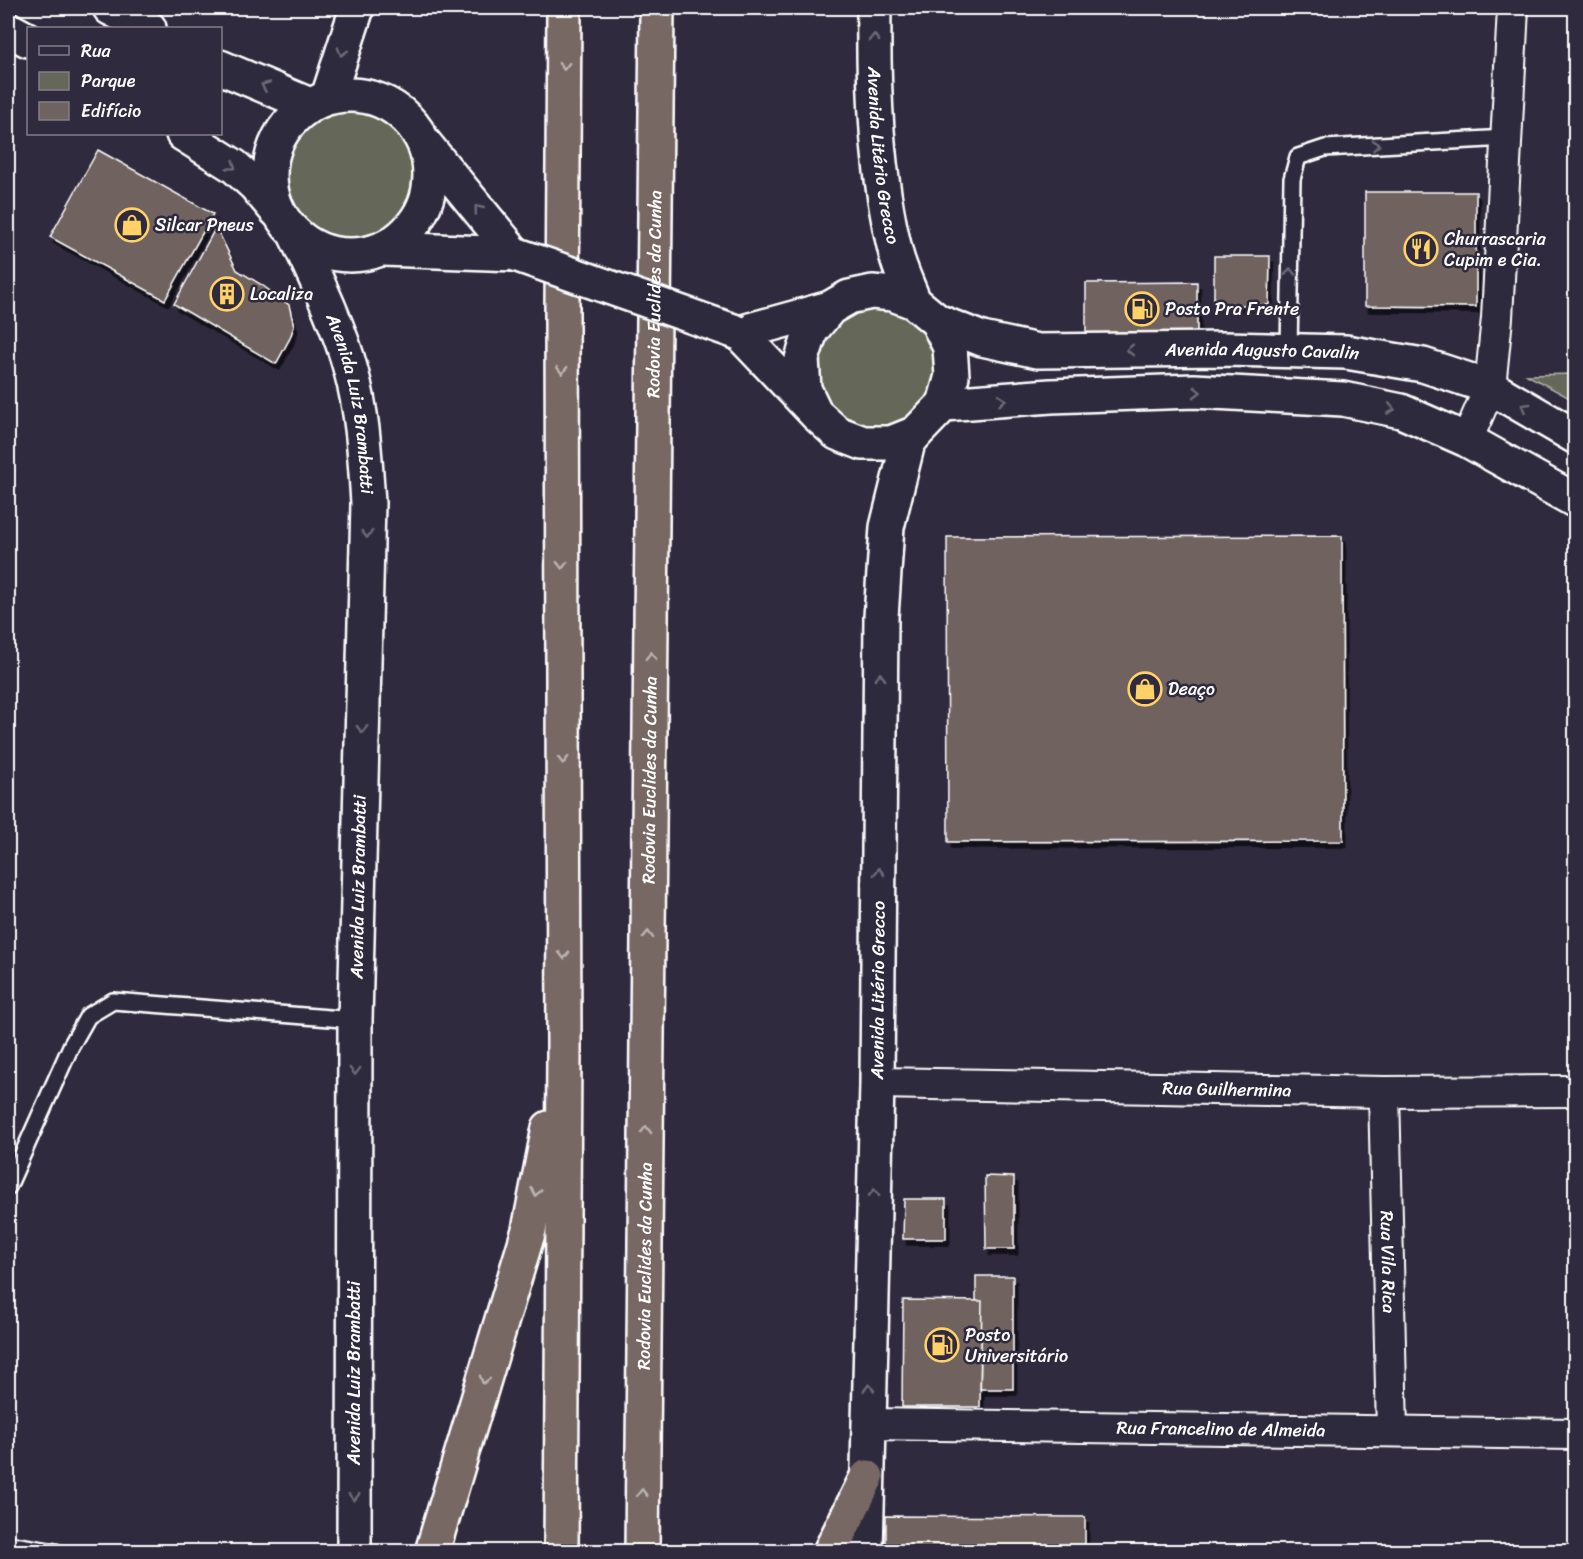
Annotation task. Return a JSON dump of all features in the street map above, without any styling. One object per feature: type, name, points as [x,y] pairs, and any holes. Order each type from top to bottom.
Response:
[{"type":"highway","points":[[561,1551],[564,1052],[562,311],[564,8]]},
{"type":"highway","name":"Rodovia Euclides da Cunha","points":[[642,1551],[657,8]]},
{"type":"highway","points":[[432,1551],[529,1230],[564,1052]]},
{"type":"highway","points":[[830,1551],[867,1477]]},
{"type":"main road","points":[[110,8],[147,27]]},
{"type":"main road","points":[[319,101],[357,8]]},
{"type":"main road","name":"Avenida Litério Grecco","points":[[874,8],[873,82],[882,187],[897,256],[925,311]]},
{"type":"main road","points":[[8,29],[27,39]]},
{"type":"main road","points":[[222,68],[319,101]]},
{"type":"main road","points":[[276,210],[269,181],[273,151],[287,124],[319,101],[356,94],[384,102],[408,118],[424,142],[515,254]]},
{"type":"main road","points":[[185,135],[234,166],[255,185],[296,236],[322,252],[353,257],[384,249],[515,254],[739,333],[816,414],[837,432],[863,442],[891,443],[916,433],[944,404],[952,376],[950,347],[925,311],[893,294],[872,292],[849,297],[830,308],[739,333]]},
{"type":"main road","points":[[384,249],[409,231],[426,204],[431,173],[424,142]]},
{"type":"main road","name":"Avenida Luiz Brambatti","points":[[296,236],[322,291],[351,371],[364,436],[368,503],[355,1020],[354,1551]]},
{"type":"main road","points":[[816,414],[804,389],[802,359],[811,331],[830,308]]},
{"type":"main road","name":"Avenida Augusto Cavalin","points":[[925,311],[982,339],[1038,351],[1224,349],[1346,352],[1423,365],[1490,387],[1575,437]]},
{"type":"main road","points":[[944,404],[1052,396],[1194,392],[1343,399],[1401,411],[1467,440],[1575,501]]},
{"type":"main road","name":"Avenida Litério Grecco","points":[[866,1551],[877,1083],[881,617],[887,527],[908,443],[916,433]]},
{"type":"street","points":[[1467,440],[1490,387],[1497,318],[1513,8]]},
{"type":"street","name":"Rua Guilhermina","points":[[877,1083],[1384,1092],[1575,1091]]},
{"type":"street","name":"Rua Vila Rica","points":[[1384,1092],[1392,1431]]},
{"type":"street","name":"Rua Francelino de Almeida","points":[[868,1424],[1575,1434]]},
{"type":"lane","points":[[1289,351],[1292,179],[1298,156],[1325,148],[1507,138]]},
{"type":"lane","points":[[8,1187],[71,1046],[88,1016],[113,1001],[355,1020]]},
{"type":"lane","points":[[8,1544],[56,1551]]},
{"type":"green space","points":[[351,109],[377,114],[399,128],[413,150],[418,176],[413,202],[399,224],[377,238],[351,243],[325,238],[303,224],[289,202],[284,176],[289,150],[303,128],[325,114]]},
{"type":"green space","points":[[860,300],[912,307],[946,376],[896,434],[843,427],[811,385],[818,332]]},
{"type":"green space","points":[[1575,374],[1575,401],[1527,375]]},
{"type":"building","name":"Silcar Pneus","points":[[98,150],[213,214],[165,300],[50,237]]},
{"type":"building","name":"Churrascaria Cupim e Cia.","points":[[1365,192],[1476,192],[1476,307],[1365,306]]},
{"type":"building","name":"Localiza","points":[[216,227],[237,270],[289,305],[294,326],[276,364],[174,304]]},
{"type":"building","points":[[1214,256],[1270,256],[1269,305],[1214,305]]},
{"type":"building","name":"Posto Pra Frente","points":[[1197,282],[1197,336],[1086,337],[1086,283]]},
{"type":"building","name":"Deaço","points":[[1342,536],[1343,841],[948,842],[947,537]]},
{"type":"building","points":[[985,1176],[1014,1177],[1014,1249],[986,1249]]},
{"type":"building","points":[[904,1199],[946,1199],[946,1239],[903,1239]]},
{"type":"building","points":[[976,1276],[1013,1276],[1013,1389],[980,1389],[982,1301],[976,1301]]},
{"type":"building","name":"Posto Universitário","points":[[903,1300],[982,1301],[980,1407],[902,1407]]},
{"type":"building","points":[[886,1516],[1085,1517],[1085,1552],[886,1552]]},
{"type":"place","name":"Silcar Pneus","points":[[132,225]]},
{"type":"place","name":"Churrascaria Cupim e Cia.","points":[[1421,249]]},
{"type":"place","name":"Localiza","points":[[227,294]]},
{"type":"place","name":"Posto Pra Frente","points":[[1142,309]]},
{"type":"place","name":"Deaço","points":[[1145,689]]},
{"type":"place","name":"Posto Universitário","points":[[942,1345]]}]
